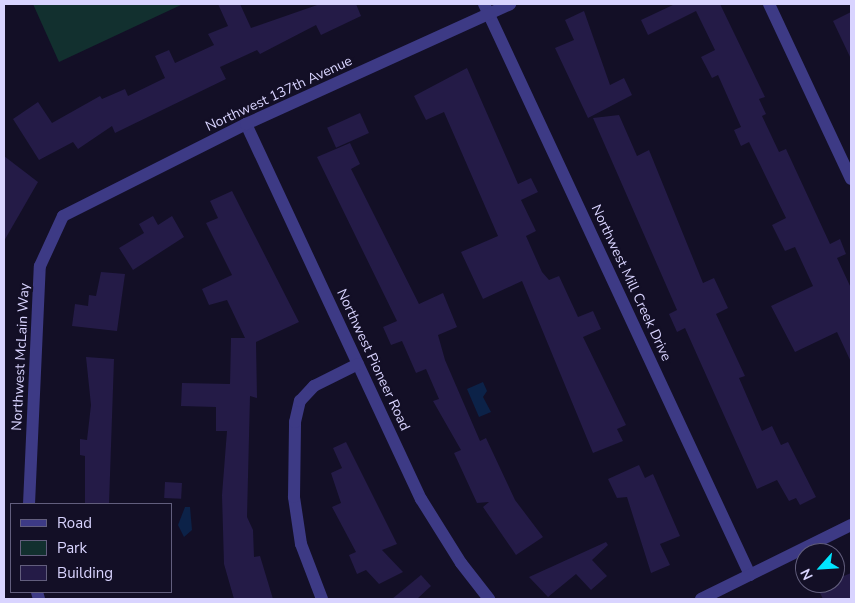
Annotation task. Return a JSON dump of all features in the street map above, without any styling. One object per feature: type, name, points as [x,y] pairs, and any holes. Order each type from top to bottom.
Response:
[{"type":"street","name":"Northwest 137th Avenue","points":[[63,216],[246,124],[487,8],[510,4]]},
{"type":"street","points":[[769,4],[851,179]]},
{"type":"street","name":"Northwest Mill Creek Drive","points":[[487,8],[750,575]]},
{"type":"street","name":"Northwest Pioneer Road","points":[[246,124],[421,499],[489,599]]},
{"type":"street","name":"Northwest McLain Way","points":[[29,503],[40,266],[63,216]]},
{"type":"street","points":[[322,599],[299,535],[294,497],[295,422],[300,401],[314,386],[358,364]]},
{"type":"street","points":[[701,599],[851,525]]},
{"type":"green space","points":[[33,4],[183,4],[59,62]]},
{"type":"water","points":[[483,382],[487,391],[483,397],[491,412],[479,417],[467,389]]},
{"type":"water","points":[[185,507],[190,507],[192,530],[184,537],[178,525]]},
{"type":"building","points":[[218,4],[240,4],[251,28],[320,4],[356,4],[361,16],[321,35],[316,25],[260,54],[257,50],[220,67],[226,79],[115,133],[112,126],[78,149],[73,142],[39,160],[13,119],[38,102],[52,123],[100,96],[102,99],[125,89],[128,96],[165,78],[155,56],[169,50],[175,63],[214,45],[208,34],[228,26]]},
{"type":"building","points":[[675,4],[720,4],[765,97],[759,99],[766,114],[762,116],[779,152],[786,149],[830,244],[840,239],[846,254],[837,258],[851,288],[851,362],[837,332],[795,352],[771,306],[813,286],[795,247],[785,251],[772,225],[786,218],[749,142],[741,146],[734,130],[741,127],[718,75],[712,78],[701,57],[715,50],[696,11],[648,35],[641,20]]},
{"type":"building","points":[[584,11],[610,85],[624,78],[632,95],[588,118],[555,48],[574,40],[565,20]]},
{"type":"building","points":[[851,12],[851,59],[833,21]]},
{"type":"building","points":[[467,68],[518,184],[531,178],[538,192],[521,200],[536,231],[526,236],[542,272],[549,280],[559,276],[578,317],[593,311],[601,329],[583,337],[626,425],[617,429],[623,441],[593,453],[522,281],[483,299],[461,252],[498,236],[444,112],[426,120],[414,96]]},
{"type":"building","points":[[360,113],[369,133],[336,148],[327,128]]},
{"type":"building","points":[[619,115],[637,156],[649,150],[703,283],[714,278],[728,308],[716,314],[745,376],[739,378],[762,431],[772,426],[781,445],[788,442],[816,497],[800,505],[796,498],[789,501],[777,480],[757,489],[685,328],[677,332],[669,314],[677,310],[593,118]]},
{"type":"building","points":[[350,143],[360,164],[351,169],[419,304],[443,293],[457,327],[438,335],[445,360],[480,441],[486,438],[515,500],[543,537],[516,555],[483,507],[489,502],[477,503],[454,453],[461,450],[433,401],[439,399],[426,369],[416,373],[402,341],[391,345],[383,327],[397,321],[317,157]]},
{"type":"building","points":[[4,156],[38,182],[4,241]]},
{"type":"building","points":[[232,191],[299,322],[256,342],[257,398],[250,396],[247,517],[253,530],[254,557],[260,556],[273,599],[234,599],[224,564],[222,495],[227,431],[216,431],[216,407],[181,406],[182,383],[230,384],[231,338],[245,338],[227,300],[209,305],[202,289],[232,275],[206,223],[218,218],[210,201]]},
{"type":"building","points":[[153,216],[158,225],[172,216],[184,237],[133,270],[119,248],[144,233],[139,224]]},
{"type":"building","points":[[101,272],[125,274],[117,331],[72,326],[75,304],[88,306],[89,295],[96,296]]},
{"type":"building","points":[[86,357],[114,359],[109,503],[85,503],[85,456],[80,455],[80,439],[87,440],[91,405]]},
{"type":"building","points":[[346,442],[397,544],[382,550],[403,572],[379,584],[366,570],[357,574],[349,555],[356,552],[332,507],[341,503],[331,473],[342,468],[333,448]]},
{"type":"building","points":[[639,465],[645,478],[653,474],[680,536],[660,544],[670,565],[651,573],[627,497],[617,498],[608,479]]},
{"type":"building","points":[[165,482],[182,483],[181,499],[164,498]]},
{"type":"building","points":[[606,542],[608,545],[592,560],[607,576],[591,590],[576,574],[548,597],[529,577]]},
{"type":"building","points":[[851,573],[851,599],[823,599],[820,593],[845,593],[845,575]]},
{"type":"building","points":[[421,575],[431,586],[417,599],[392,599]]}]
